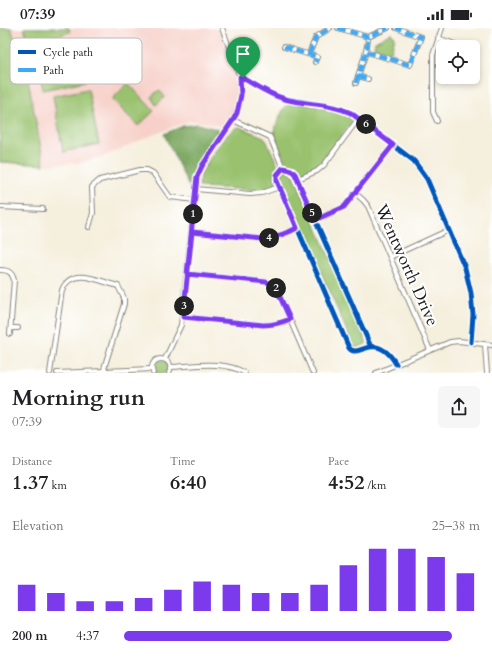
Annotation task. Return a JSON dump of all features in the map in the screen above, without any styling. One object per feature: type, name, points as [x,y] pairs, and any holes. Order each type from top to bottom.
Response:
[{"type":"street","points":[[165,359],[182,325],[197,177],[202,166],[233,120],[239,106],[241,95],[240,77],[222,28]]},
{"type":"street","points":[[309,54],[316,37],[330,28]]},
{"type":"street","points":[[338,28],[368,37],[388,28]]},
{"type":"street","points":[[367,52],[410,65],[421,37],[396,28]]},
{"type":"street","points":[[437,121],[433,112],[433,55],[442,28]]},
{"type":"street","points":[[356,83],[367,52],[368,37]]},
{"type":"street","points":[[438,38],[444,40]]},
{"type":"street","points":[[284,46],[317,57],[315,62]]},
{"type":"street","points":[[358,76],[368,79]]},
{"type":"street","points":[[240,77],[274,96],[334,106],[351,113],[414,161],[427,179],[465,268],[470,285],[473,315],[471,342]]},
{"type":"street","points":[[298,179],[317,171],[324,165],[358,118]]},
{"type":"street","points":[[233,120],[270,137],[283,168]]},
{"type":"street","points":[[315,220],[344,207],[393,145]]},
{"type":"street","points":[[283,168],[291,170],[298,179],[371,347]]},
{"type":"street","points":[[283,168],[277,175],[279,187],[349,348],[353,351],[357,351],[371,347],[386,351],[396,364]]},
{"type":"street","points":[[89,227],[93,213],[92,188],[100,180],[140,170],[149,170],[153,173],[170,197],[195,200]]},
{"type":"street","points":[[196,189],[250,194],[262,193],[279,187]]},
{"type":"street","name":"Wentworth Drive","points":[[355,193],[364,200],[368,206],[430,350]]},
{"type":"street","points":[[0,207],[43,209]]},
{"type":"street","points":[[192,232],[263,239],[274,238],[297,228]]},
{"type":"street","points":[[390,257],[449,230]]},
{"type":"street","points":[[0,270],[9,272],[14,280],[10,334]]},
{"type":"street","points":[[187,274],[266,282],[272,284],[276,288],[313,373]]},
{"type":"street","points":[[50,373],[62,290],[70,278],[80,276],[118,286],[124,298],[124,304],[104,370]]},
{"type":"street","points":[[6,300],[12,300]]},
{"type":"street","points":[[183,317],[263,325],[281,323],[290,319]]},
{"type":"street","points":[[11,328],[18,328]]},
{"type":"street","points":[[376,373],[450,342],[471,342],[492,345]]},
{"type":"street","points":[[485,344],[487,373]]},
{"type":"street","points":[[57,373],[104,370],[152,371],[152,365],[156,360],[162,358],[170,364],[171,367],[169,373]]},
{"type":"street","points":[[171,367],[221,366],[231,367],[245,373]]},
{"type":"shaded area","points":[[11,28],[218,28],[235,68],[238,85],[235,107],[225,127],[197,121],[189,121],[107,155],[79,163],[44,165],[29,84],[142,84],[142,38],[14,38]]},
{"type":"green space","points":[[0,28],[11,28],[14,38],[10,38],[10,84],[29,84],[44,165],[0,162]]},
{"type":"green space","points":[[24,28],[69,28],[70,32],[50,38],[27,38]]},
{"type":"green space","points":[[392,33],[395,37],[391,52],[374,47],[375,42]]},
{"type":"green space","points":[[42,84],[71,84],[43,90]]},
{"type":"green space","points":[[127,84],[129,84],[154,111],[138,126],[112,99]]},
{"type":"green space","points":[[88,89],[99,144],[63,152],[53,96]]},
{"type":"green space","points":[[159,90],[165,97],[156,105],[151,97]]},
{"type":"green space","points":[[289,103],[303,104],[333,110],[352,119],[351,123],[329,153],[315,166],[300,173],[286,162],[275,140],[274,134],[284,108]]},
{"type":"green space","points":[[197,124],[221,130],[200,161],[194,173],[191,191],[164,134],[183,126]]},
{"type":"green space","points":[[239,127],[264,137],[266,140],[278,166],[275,175],[276,185],[266,189],[257,190],[200,187],[201,175],[210,158],[224,139]]},
{"type":"green space","points":[[287,170],[294,175],[366,344],[356,348],[354,347],[283,186],[280,176]]},
{"type":"green space","points":[[161,360],[167,364],[168,367],[166,372],[156,372],[154,367],[156,362]]},
{"type":"marked path","points":[[309,54],[316,37],[330,28]]},
{"type":"marked path","points":[[338,28],[368,37],[388,28]]},
{"type":"marked path","points":[[367,52],[410,65],[421,37],[396,28]]},
{"type":"marked path","points":[[356,83],[368,43],[368,37]]},
{"type":"marked path","points":[[284,47],[317,57],[315,62]]},
{"type":"marked path","points":[[358,76],[368,79]]},
{"type":"cycle path","points":[[240,77],[275,96],[334,107],[351,113],[414,161],[427,179],[465,268],[471,293],[473,315],[471,342]]},
{"type":"cycle path","points":[[371,347],[295,174],[291,170],[283,168],[277,175],[277,181],[349,348],[354,351],[370,347],[382,349],[392,357],[396,364]]},
{"type":"route","points":[[243,78],[240,77],[241,95],[237,113],[202,166],[197,177],[187,274],[266,282],[272,284],[276,288],[290,319],[273,325],[183,317],[187,274],[192,232],[263,239],[274,238],[286,234],[297,228],[277,181],[277,175],[283,168],[291,170],[295,174],[315,220],[344,207],[393,145],[345,110],[334,106],[274,96],[243,78]]}]
